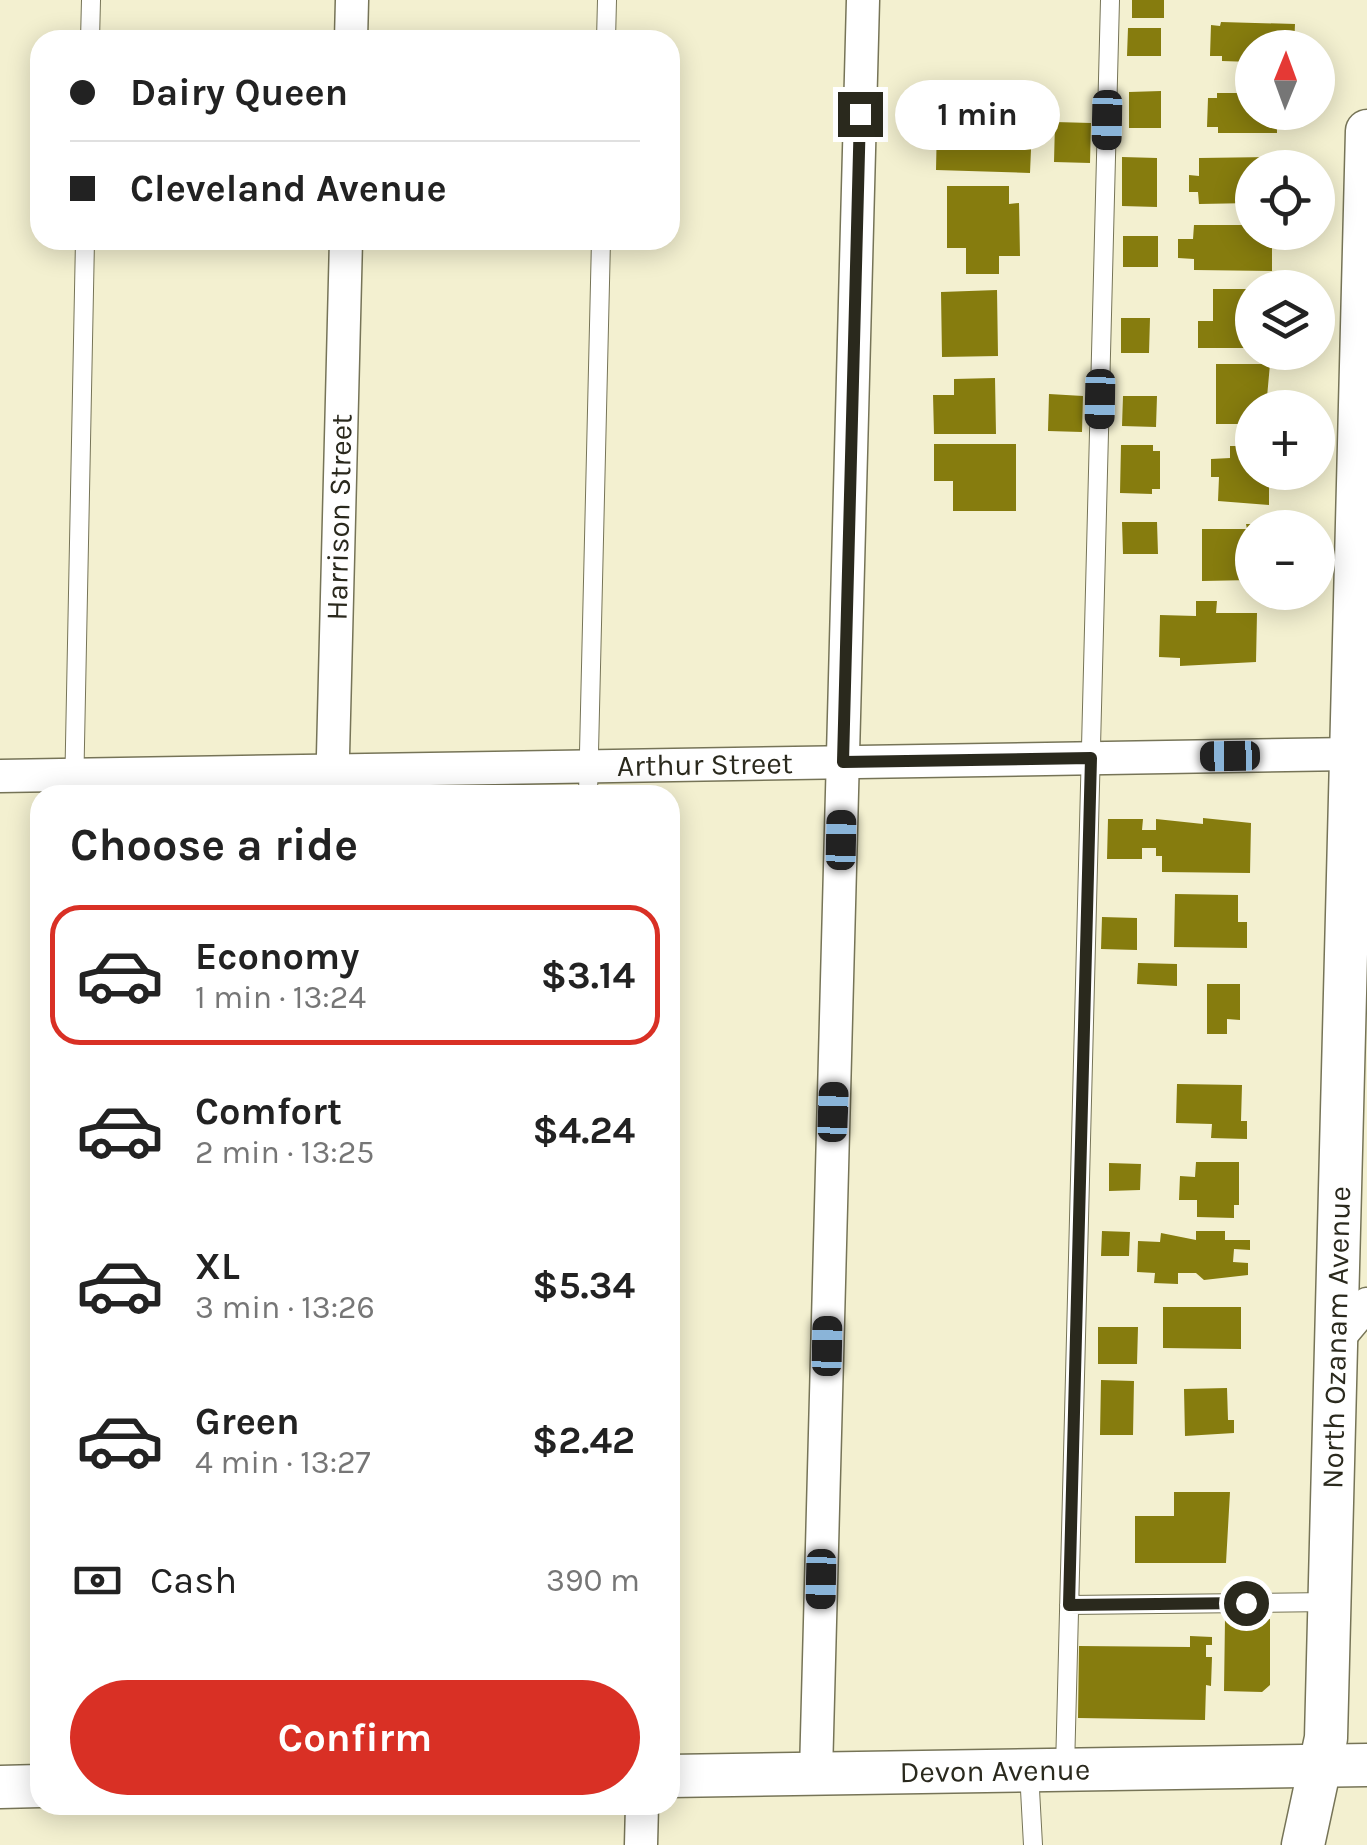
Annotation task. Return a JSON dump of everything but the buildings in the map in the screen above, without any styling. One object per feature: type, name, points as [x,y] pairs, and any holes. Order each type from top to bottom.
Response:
[{"type":"street","points":[[351,30],[352,0]]},
{"type":"street","points":[[816,1774],[863,0]]},
{"type":"street","name":"North Ozanam Avenue","points":[[1303,1845],[1350,1760],[1326,1738],[1336,1341],[1357,909],[1351,754],[1362,484],[1367,131]]},
{"type":"street","name":"Harrison Street","points":[[333,783],[346,250]]},
{"type":"street","name":"Arthur Street","points":[[0,776],[74,785],[588,781],[843,762],[1351,754]]},
{"type":"street","points":[[1336,1341],[1367,1304]]},
{"type":"street","name":"Devon Avenue","points":[[680,1776],[1350,1760]]},
{"type":"street","points":[[0,1787],[30,1786]]},
{"type":"street","points":[[641,1845],[642,1815]]},
{"type":"lane","points":[[90,0],[90,30]]},
{"type":"lane","points":[[606,30],[607,0]]},
{"type":"lane","points":[[1033,1845],[1069,1605],[1110,0]]},
{"type":"lane","points":[[74,785],[86,250]]},
{"type":"lane","points":[[588,781],[601,250]]},
{"type":"lane","points":[[1069,1605],[1330,1602]]},
{"type":"route","points":[[860,114],[843,762],[1091,758],[1069,1605],[1246,1603]]}]
